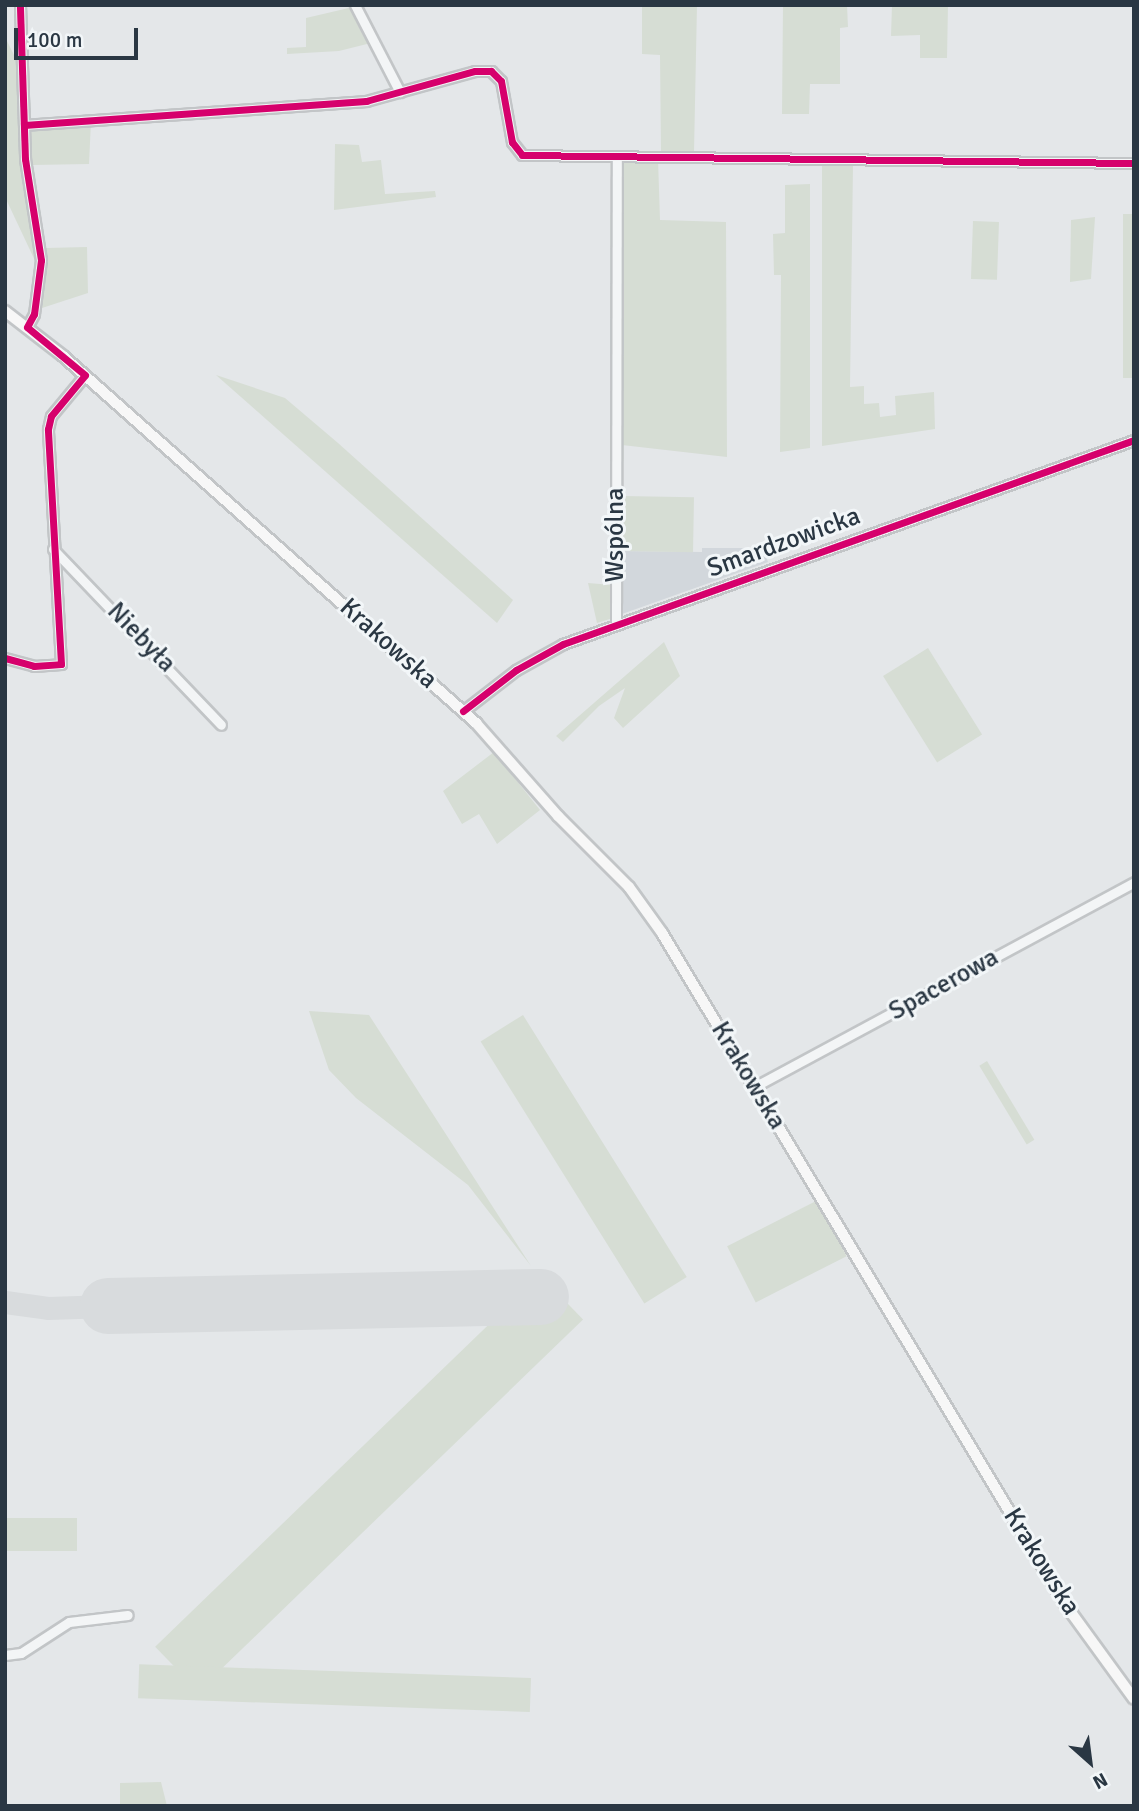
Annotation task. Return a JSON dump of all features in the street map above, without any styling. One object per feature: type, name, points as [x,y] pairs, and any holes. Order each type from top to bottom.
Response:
[{"type":"main road","points":[[5,311],[85,375]]},
{"type":"main road","name":"Krakowska","points":[[85,375],[463,711],[629,887],[662,933],[1065,1604],[1134,1699]]},
{"type":"street","points":[[20,5],[24,125],[41,260],[36,307],[27,327]]},
{"type":"street","points":[[355,5],[400,92]]},
{"type":"street","points":[[24,125],[366,101],[475,71],[491,71],[501,81],[512,142],[522,155],[1134,163]]},
{"type":"street","name":"Wspólna","points":[[616,625],[617,156]]},
{"type":"street","points":[[5,658],[34,666],[61,664],[48,424],[85,375]]},
{"type":"street","name":"Smardzowicka","points":[[463,711],[537,657],[616,625],[1134,440]]},
{"type":"street","name":"Niebyła","points":[[56,551],[221,725]]},
{"type":"street","name":"Spacerowa","points":[[754,1087],[1134,882]]},
{"type":"street","points":[[5,1655],[21,1653],[69,1622],[128,1615]]},
{"type":"shaded area","points":[[642,5],[697,5],[694,152],[661,151],[660,55],[642,54]]},
{"type":"shaded area","points":[[783,5],[847,5],[848,27],[840,28],[840,84],[810,84],[809,114],[782,114]]},
{"type":"shaded area","points":[[892,5],[948,5],[947,58],[920,58],[920,35],[891,36]]},
{"type":"shaded area","points":[[353,7],[371,43],[339,51],[287,54],[287,48],[306,47],[306,18]]},
{"type":"shaded area","points":[[5,37],[20,67],[38,267],[5,197]]},
{"type":"shaded area","points":[[91,121],[89,164],[32,165],[30,135],[34,126]]},
{"type":"shaded area","points":[[335,144],[359,145],[362,162],[381,160],[385,194],[435,191],[436,197],[334,210]]},
{"type":"shaded area","points":[[658,159],[660,220],[726,222],[727,457],[622,445],[620,160]]},
{"type":"shaded area","points":[[822,164],[853,165],[850,387],[864,386],[864,404],[879,403],[880,417],[896,415],[895,396],[934,392],[935,429],[822,446]]},
{"type":"shaded area","points":[[810,184],[810,448],[780,452],[781,275],[774,275],[773,234],[785,233],[785,185]]},
{"type":"shaded area","points":[[1123,214],[1134,214],[1134,378],[1123,378]]},
{"type":"shaded area","points":[[1095,217],[1091,279],[1070,282],[1071,220]]},
{"type":"shaded area","points":[[973,221],[999,222],[997,280],[971,279]]},
{"type":"shaded area","points":[[87,247],[88,293],[42,308],[46,248]]},
{"type":"shaded area","points":[[216,375],[285,398],[338,443],[513,600],[497,623]]},
{"type":"shaded area","points":[[622,496],[694,497],[693,552],[621,551]]},
{"type":"shaded area","points":[[702,548],[763,548],[768,562],[622,614],[620,551],[702,552]]},
{"type":"shaded area","points":[[588,583],[612,585],[613,618],[597,623]]},
{"type":"shaded area","points":[[664,642],[680,676],[623,728],[614,718],[625,688],[599,706],[563,742],[556,736]]},
{"type":"shaded area","points":[[928,648],[982,735],[937,763],[883,676]]},
{"type":"shaded area","points":[[494,752],[540,810],[497,844],[479,814],[462,824],[443,791]]},
{"type":"shaded area","points":[[309,1011],[369,1015],[531,1266],[468,1185],[356,1098],[329,1070]]},
{"type":"shaded area","points":[[523,1015],[687,1277],[644,1304],[481,1041]]},
{"type":"shaded area","points":[[987,1061],[1034,1140],[1027,1144],[979,1066]]},
{"type":"shaded area","points":[[818,1200],[847,1256],[756,1302],[727,1246]]},
{"type":"shaded area","points":[[540,1275],[583,1320],[198,1691],[155,1647]]},
{"type":"shaded area","points":[[5,1518],[77,1518],[77,1551],[5,1551]]},
{"type":"shaded area","points":[[139,1664],[531,1678],[530,1712],[138,1698]]},
{"type":"shaded area","points":[[161,1782],[167,1806],[120,1806],[120,1783]]},
{"type":"taxiway","points":[[5,1302],[48,1308],[108,1306]]},
{"type":"runway","points":[[108,1306],[541,1297]]},
{"type":"cycle path","points":[[5,658],[34,666],[61,664],[48,429],[51,416],[85,375],[27,327],[34,314],[41,260],[25,159],[20,5]]},
{"type":"cycle path","points":[[24,125],[366,101],[475,71],[491,71],[501,81],[512,142],[522,155],[1134,163]]},
{"type":"cycle path","points":[[463,711],[516,670],[563,644],[1134,440]]}]
